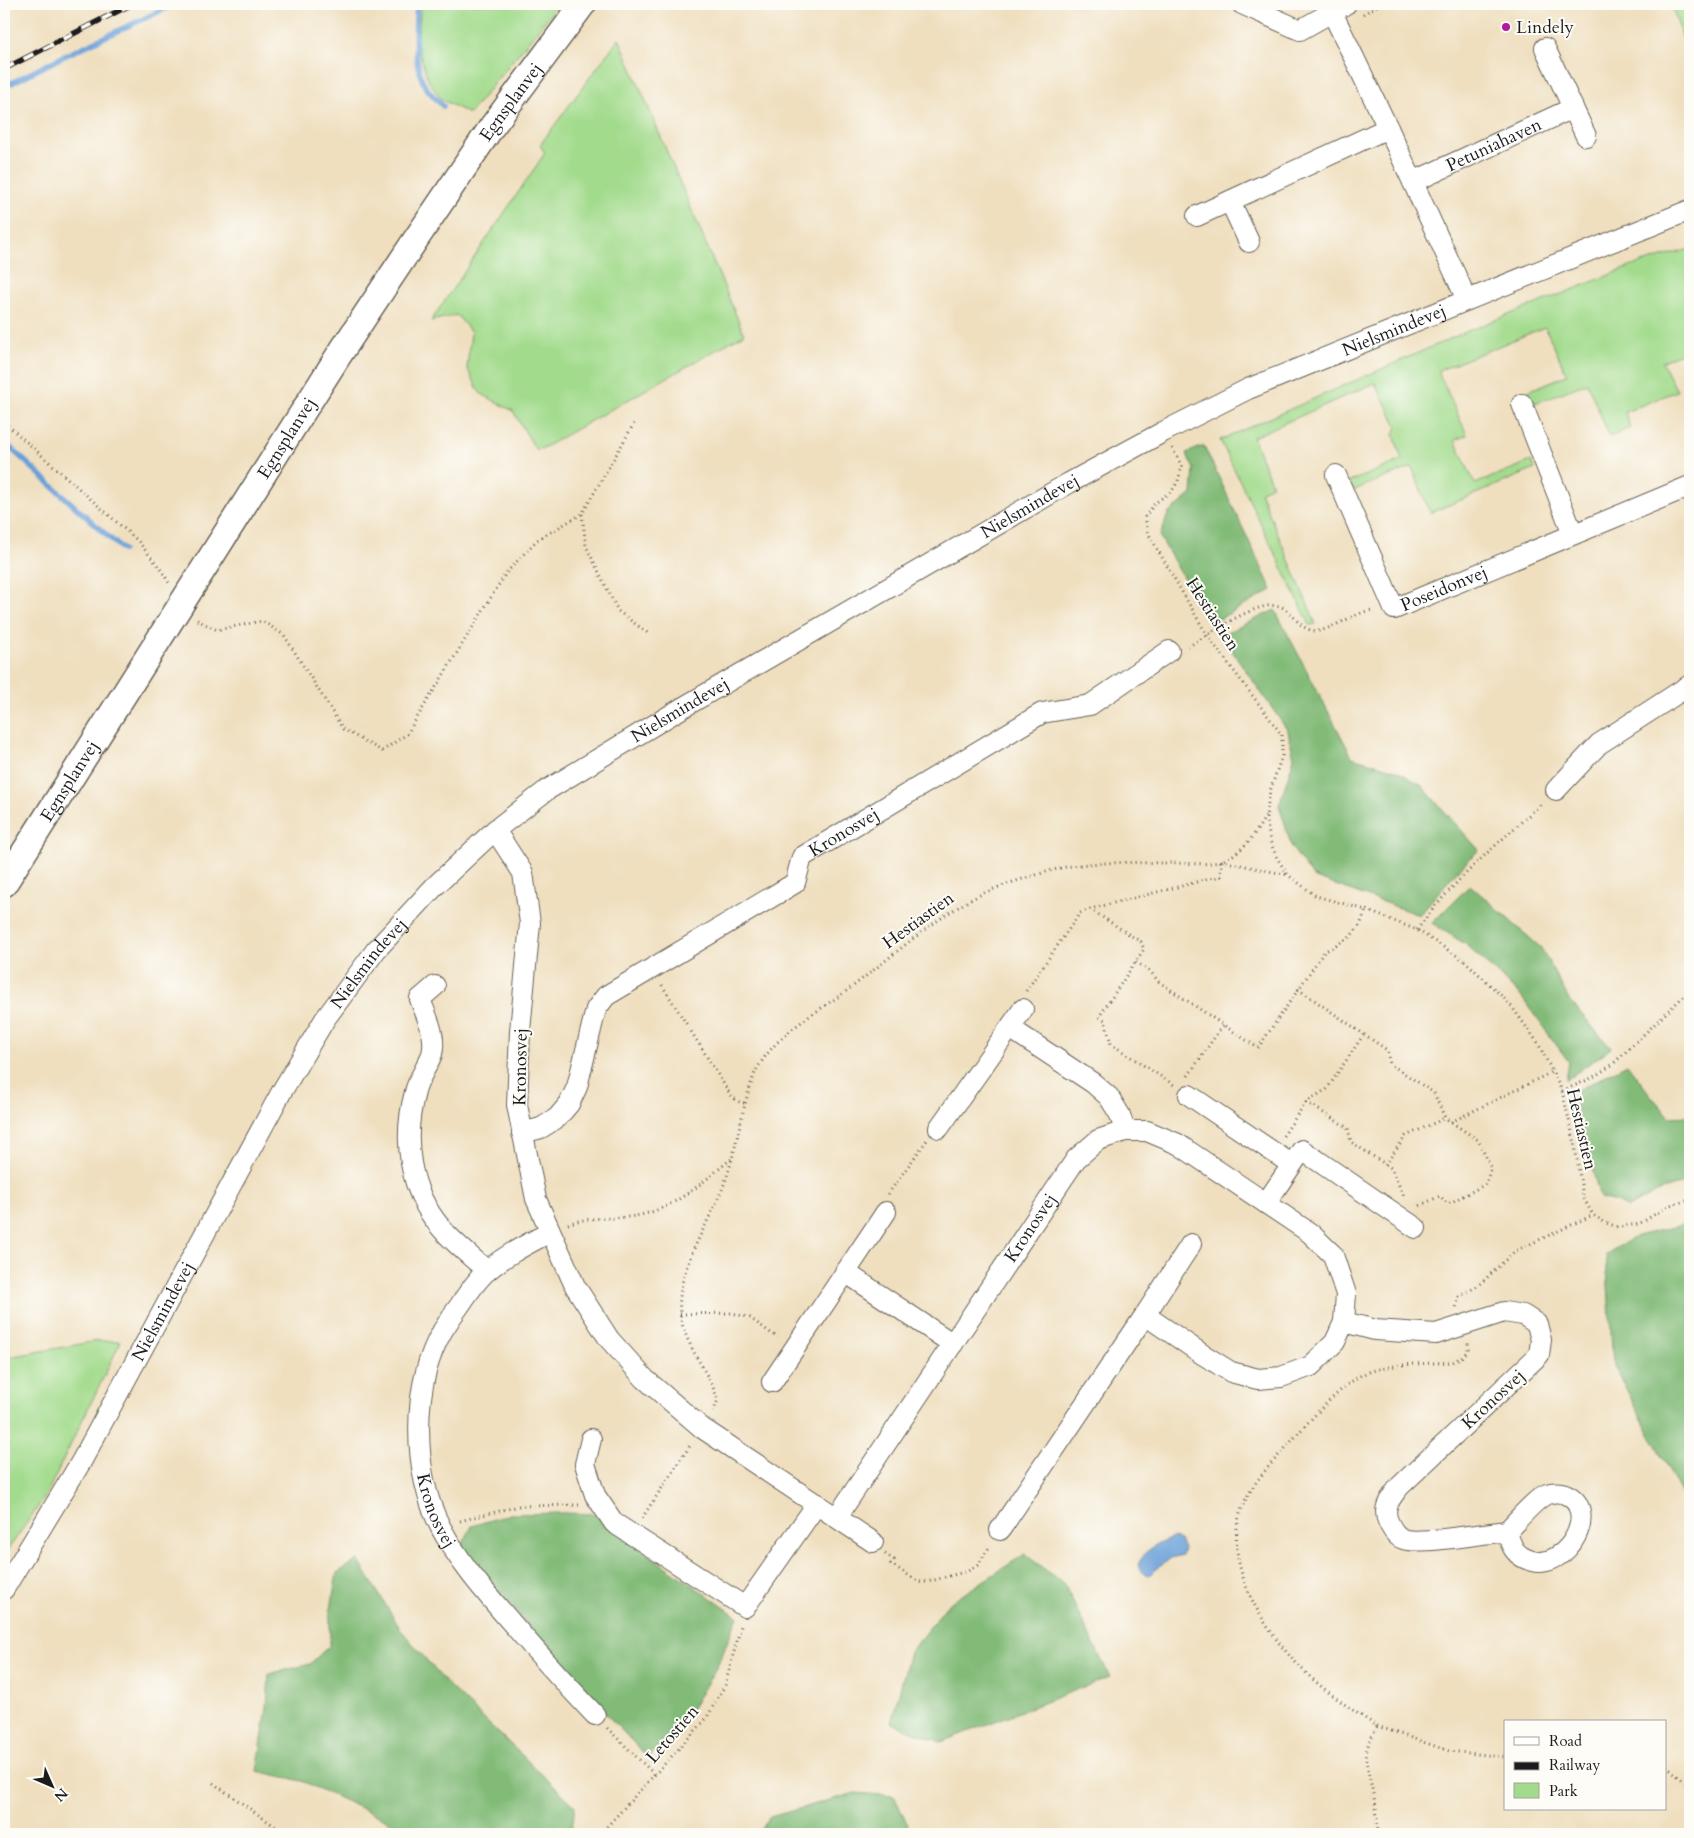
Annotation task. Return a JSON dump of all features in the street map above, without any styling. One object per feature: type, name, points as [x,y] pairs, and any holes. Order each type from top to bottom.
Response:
[{"type":"main road","name":"Egnsplanvej","points":[[4,884],[337,358],[491,128],[583,4]]},
{"type":"street","points":[[1242,4],[1300,30],[1339,8],[1388,128],[1468,300]]},
{"type":"street","points":[[1545,48],[1586,136]]},
{"type":"street","name":"Petuniahaven","points":[[1413,182],[1573,108]]},
{"type":"street","points":[[1197,216],[1388,128]]},
{"type":"street","points":[[1230,201],[1249,242]]},
{"type":"street","name":"Nielsmindevej","points":[[4,1588],[81,1462],[282,1091],[325,1019],[376,950],[434,886],[495,830],[547,790],[682,708],[1069,483],[1163,432],[1248,389],[1690,210]]},
{"type":"street","points":[[1522,404],[1573,534]]},
{"type":"street","name":"Poseidonvej","points":[[1336,475],[1394,609],[1690,486]]},
{"type":"street","name":"Kronosvej","points":[[522,1133],[541,1128],[557,1118],[569,1104],[577,1087],[596,1009],[606,996],[795,883],[802,858],[1042,713],[1090,705],[1169,651]]},
{"type":"street","points":[[1556,790],[1599,744],[1690,685]]},
{"type":"street","name":"Kronosvej","points":[[495,830],[523,873],[530,923],[520,1040],[518,1105],[522,1133],[536,1199],[575,1286],[609,1339],[645,1379],[702,1428],[873,1542]]},
{"type":"street","points":[[436,986],[420,999],[433,1035],[432,1053],[415,1090],[409,1119],[408,1148],[414,1177],[425,1205],[442,1229],[487,1271]]},
{"type":"street","points":[[940,1128],[1023,1009]]},
{"type":"street","points":[[1010,1028],[1093,1083],[1109,1097],[1120,1114],[1125,1131]]},
{"type":"street","points":[[1184,1092],[1291,1164]]},
{"type":"street","name":"Kronosvej","points":[[837,1517],[1076,1160],[1098,1140],[1125,1131],[1147,1131],[1178,1144],[1310,1232],[1333,1255],[1346,1294],[1344,1322],[1336,1342],[1311,1366],[1281,1377],[1258,1379],[1231,1372],[1145,1315]]},
{"type":"street","points":[[1266,1203],[1302,1150],[1410,1219]]},
{"type":"street","points":[[772,1382],[886,1212]]},
{"type":"street","name":"Kronosvej","points":[[550,1232],[512,1252],[487,1271],[469,1292],[442,1331],[428,1367],[421,1400],[418,1433],[421,1463],[429,1498],[441,1527],[468,1571],[594,1716]]},
{"type":"street","points":[[1000,1530],[1191,1244]]},
{"type":"street","points":[[845,1272],[953,1344]]},
{"type":"street","name":"Kronosvej","points":[[1344,1322],[1375,1330],[1436,1334],[1504,1312],[1523,1314],[1537,1324],[1541,1340],[1539,1355],[1399,1487],[1386,1504],[1386,1518],[1391,1530],[1402,1539],[1417,1541],[1507,1531]]},
{"type":"street","points":[[591,1439],[585,1464],[595,1495],[614,1522],[745,1607],[818,1504]]},
{"type":"path","points":[[4,422],[138,541],[162,571],[181,605],[198,621],[217,630],[262,621],[284,635],[343,729],[382,751],[406,734],[506,572],[537,540],[582,514],[636,420]]},
{"type":"path","name":"Hestiastien","points":[[1163,432],[1182,466],[1178,481],[1172,491],[1155,503],[1145,517],[1148,533],[1207,635],[1282,735],[1282,756],[1270,790],[1266,816],[1270,842],[1277,858],[1288,875],[1316,896],[1366,910],[1417,930],[1465,961],[1504,998],[1538,1042],[1562,1091],[1574,1140],[1583,1197],[1593,1215]]},
{"type":"path","points":[[582,514],[586,546],[618,611],[649,634]]},
{"type":"path","points":[[1169,651],[1180,652],[1240,615],[1268,606],[1281,607],[1304,628],[1317,631],[1370,610],[1394,609]]},
{"type":"path","points":[[1417,930],[1434,906],[1460,879],[1556,790]]},
{"type":"path","name":"Hestiastien","points":[[1222,861],[1242,850],[1254,837],[1266,816]]},
{"type":"path","points":[[1023,1009],[1024,994],[1080,913],[1221,876],[1222,861]]},
{"type":"path","name":"Hestiastien","points":[[702,1428],[718,1400],[715,1390],[688,1341],[680,1314],[681,1290],[687,1267],[722,1190],[732,1159],[745,1103],[756,1070],[775,1044],[794,1026],[852,987],[919,934],[962,904],[1010,883],[1057,869],[1108,862],[1194,864],[1222,861],[1288,875]]},
{"type":"path","points":[[1090,909],[1140,942],[1144,949],[1099,1016],[1105,1020],[1111,1044],[1184,1092],[1223,1025]]},
{"type":"path","points":[[1136,962],[1150,971],[1159,982],[1258,1048],[1324,952],[1350,937],[1360,925],[1366,910]]},
{"type":"path","points":[[653,968],[726,1088],[732,1096],[741,1103],[745,1103]]},
{"type":"path","points":[[1298,989],[1387,1050],[1390,1064],[1434,1093],[1445,1118],[1478,1140],[1491,1168],[1486,1184],[1448,1204],[1440,1196],[1410,1219],[1391,1168],[1351,1142],[1348,1128],[1306,1102]]},
{"type":"path","points":[[1562,1091],[1592,1078],[1612,1065],[1690,990]]},
{"type":"path","points":[[1272,1151],[1306,1102],[1328,1089],[1364,1034]]},
{"type":"path","points":[[1451,1122],[1552,1072]]},
{"type":"path","points":[[1385,1165],[1406,1136],[1445,1118]]},
{"type":"path","points":[[886,1212],[888,1196],[924,1144],[940,1128]]},
{"type":"path","points":[[550,1232],[577,1221],[617,1219],[646,1214],[681,1199],[732,1159]]},
{"type":"path","points":[[1504,1757],[1449,1751],[1378,1726],[1346,1706],[1304,1671],[1274,1635],[1253,1603],[1240,1571],[1236,1538],[1238,1520],[1245,1502],[1264,1472],[1297,1433],[1347,1385],[1364,1374],[1376,1370],[1452,1362],[1462,1356],[1468,1350],[1468,1340],[1455,1308],[1460,1297],[1479,1285],[1515,1251],[1593,1215],[1606,1223],[1618,1227],[1639,1224],[1670,1205],[1690,1200]]},
{"type":"path","points":[[680,1314],[732,1313],[750,1318],[794,1349]]},
{"type":"path","points":[[630,1534],[702,1428]]},
{"type":"path","points":[[441,1527],[482,1514],[519,1506],[553,1504],[602,1505]]},
{"type":"path","points":[[901,1570],[919,1582],[927,1582],[968,1571],[978,1565],[1000,1530]]},
{"type":"path","name":"Letostien","points":[[600,1834],[706,1718],[725,1684],[745,1607]]},
{"type":"path","points":[[594,1716],[655,1775]]},
{"type":"path","points":[[1378,1726],[1369,1742],[1365,1756],[1376,1807],[1378,1834]]},
{"type":"path","points":[[1666,1768],[1670,1769],[1690,1787]]},
{"type":"path","points":[[213,1783],[286,1834]]},
{"type":"green space","points":[[421,4],[559,4],[469,114],[441,99],[428,80],[417,45]]},
{"type":"green space","points":[[1671,4],[1690,4],[1690,60]]},
{"type":"green space","points":[[619,38],[744,334],[543,448],[536,450],[513,411],[480,393],[467,368],[471,332],[457,315],[431,321],[545,153],[540,145]]},
{"type":"green space","points":[[1690,249],[1690,348],[1662,362],[1677,391],[1625,412],[1630,428],[1610,437],[1587,383],[1535,403],[1528,391],[1567,375],[1545,327],[1438,371],[1467,435],[1455,440],[1475,484],[1531,461],[1535,469],[1430,513],[1412,467],[1354,490],[1349,482],[1402,460],[1394,435],[1397,426],[1375,383],[1253,437],[1272,485],[1260,492],[1316,624],[1310,625],[1220,440],[1470,330],[1635,265]]},
{"type":"green space","points":[[1204,446],[1272,590],[1210,624],[1160,537],[1168,514],[1192,494],[1194,469],[1186,453]]},
{"type":"green space","points":[[1275,610],[1352,757],[1396,770],[1421,785],[1479,850],[1457,871],[1419,915],[1313,877],[1292,848],[1279,805],[1294,758],[1288,731],[1221,635]]},
{"type":"green space","points":[[1470,885],[1541,948],[1570,1001],[1611,1048],[1566,1080],[1569,1062],[1519,994],[1465,944],[1432,923]]},
{"type":"green space","points":[[1627,1064],[1670,1117],[1690,1116],[1690,1183],[1665,1188],[1628,1208],[1616,1202],[1600,1198],[1576,1107],[1576,1091]]},
{"type":"green space","points":[[1690,1223],[1690,1510],[1613,1364],[1606,1254],[1637,1236]]},
{"type":"green space","points":[[97,1341],[121,1341],[45,1497],[4,1555],[4,1358]]},
{"type":"green space","points":[[510,1514],[597,1514],[613,1530],[738,1617],[716,1668],[689,1713],[648,1758],[569,1675],[461,1547],[472,1526]]},
{"type":"green space","points":[[1025,1554],[1064,1584],[1110,1677],[941,1742],[891,1723],[910,1652],[948,1604]]},
{"type":"green space","points":[[358,1560],[401,1630],[447,1684],[575,1806],[572,1829],[561,1834],[410,1834],[391,1822],[302,1781],[257,1771],[267,1708],[269,1674],[310,1664],[330,1645],[330,1615],[337,1573]]},
{"type":"green space","points":[[855,1793],[894,1796],[912,1834],[758,1834],[770,1817]]},
{"type":"water","points":[[1173,1538],[1180,1540],[1184,1549],[1182,1555],[1171,1558],[1149,1575],[1142,1572],[1138,1565],[1143,1555],[1157,1545]]},
{"type":"waterway","points":[[4,87],[62,57],[175,4]]},
{"type":"waterway","points":[[417,4],[416,43],[420,73],[427,89],[443,106]]},
{"type":"waterway","points":[[4,442],[123,550]]},
{"type":"railway","points":[[4,69],[132,4]]},
{"type":"place","name":"Lindely","points":[[1506,27]]}]
